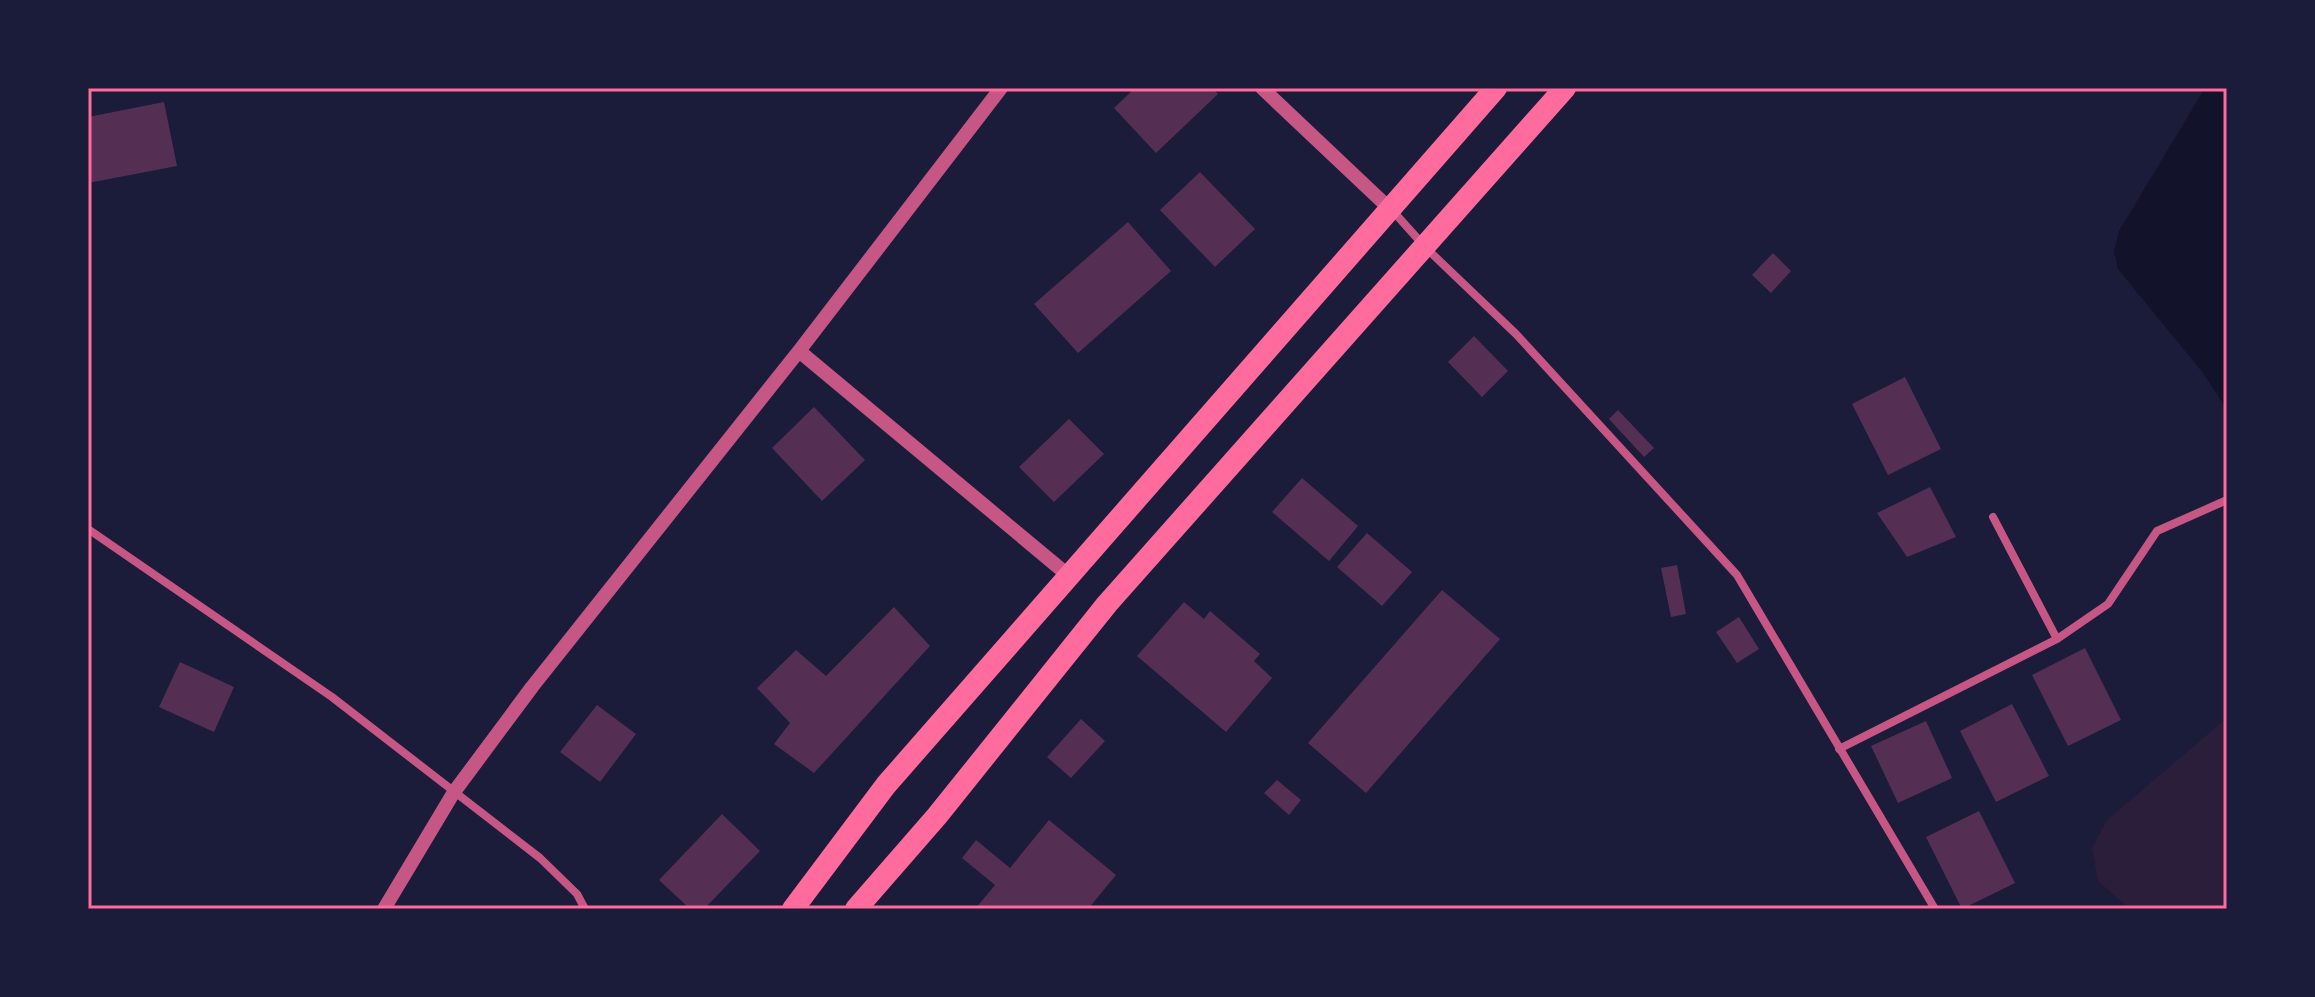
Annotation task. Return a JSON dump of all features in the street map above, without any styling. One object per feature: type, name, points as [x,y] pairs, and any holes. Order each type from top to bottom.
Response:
[{"type":"highway","points":[[793,909],[886,785],[1496,88]]},
{"type":"highway","points":[[856,909],[937,816],[1107,604],[1565,88]]},
{"type":"street","points":[[384,909],[454,792],[532,687],[799,351],[1001,88]]},
{"type":"street","points":[[1262,88],[1516,334],[1737,575],[1935,909]]},
{"type":"street","points":[[799,351],[1069,576]]},
{"type":"street","points":[[1839,749],[2057,639],[2108,604],[2157,531],[2227,500]]},
{"type":"street","points":[[1993,517],[2057,639]]},
{"type":"street","points":[[88,529],[332,697],[540,858],[577,894],[585,909]]},
{"type":"shaded area","points":[[2205,88],[2227,88],[2227,410],[2203,373],[2118,269],[2114,251],[2119,231]]},
{"type":"shaded area","points":[[2227,718],[2227,909],[2130,909],[2098,881],[2092,848],[2107,820]]},
{"type":"building","points":[[1135,88],[1212,88],[1218,94],[1156,153],[1114,108]]},
{"type":"building","points":[[164,102],[177,166],[88,183],[88,117]]},
{"type":"building","points":[[1200,172],[1255,229],[1215,267],[1160,210]]},
{"type":"building","points":[[1128,222],[1171,271],[1078,353],[1034,304]]},
{"type":"building","points":[[1773,253],[1791,271],[1771,293],[1752,275]]},
{"type":"building","points":[[1474,336],[1508,371],[1482,397],[1448,362]]},
{"type":"building","points":[[1905,377],[1941,449],[1888,475],[1852,404]]},
{"type":"building","points":[[814,407],[865,460],[822,501],[772,448]]},
{"type":"building","points":[[1618,410],[1654,448],[1644,457],[1609,419]]},
{"type":"building","points":[[1069,419],[1104,454],[1054,502],[1019,467]]},
{"type":"building","points":[[1302,478],[1358,526],[1329,561],[1272,512]]},
{"type":"building","points":[[1930,487],[1956,537],[1907,557],[1877,513]]},
{"type":"building","points":[[1367,533],[1412,572],[1382,606],[1337,567]]},
{"type":"building","points":[[1677,565],[1686,614],[1671,617],[1661,568]]},
{"type":"building","points":[[1442,590],[1500,639],[1366,793],[1308,743]]},
{"type":"building","points":[[1184,602],[1204,619],[1210,611],[1260,654],[1254,661],[1272,678],[1226,732],[1137,656]]},
{"type":"building","points":[[894,607],[930,646],[814,773],[774,744],[790,723],[757,688],[796,650],[826,676]]},
{"type":"building","points":[[1739,617],[1759,649],[1737,663],[1716,632]]},
{"type":"building","points":[[2085,648],[2121,720],[2068,746],[2032,675]]},
{"type":"building","points":[[180,662],[234,687],[214,732],[159,707]]},
{"type":"building","points":[[2012,704],[2049,776],[1996,802],[1960,731]]},
{"type":"building","points":[[597,705],[636,734],[600,782],[560,752]]},
{"type":"building","points":[[1081,719],[1105,741],[1071,778],[1047,757]]},
{"type":"building","points":[[1926,721],[1952,778],[1898,803],[1871,746]]},
{"type":"building","points":[[1277,780],[1301,800],[1289,815],[1264,793]]},
{"type":"building","points":[[1979,811],[2015,883],[1962,909],[1926,837]]},
{"type":"building","points":[[722,814],[760,851],[704,909],[690,909],[659,880]]},
{"type":"building","points":[[1049,820],[1116,875],[1088,909],[975,909],[995,885],[962,858],[976,840],[1010,868]]}]
